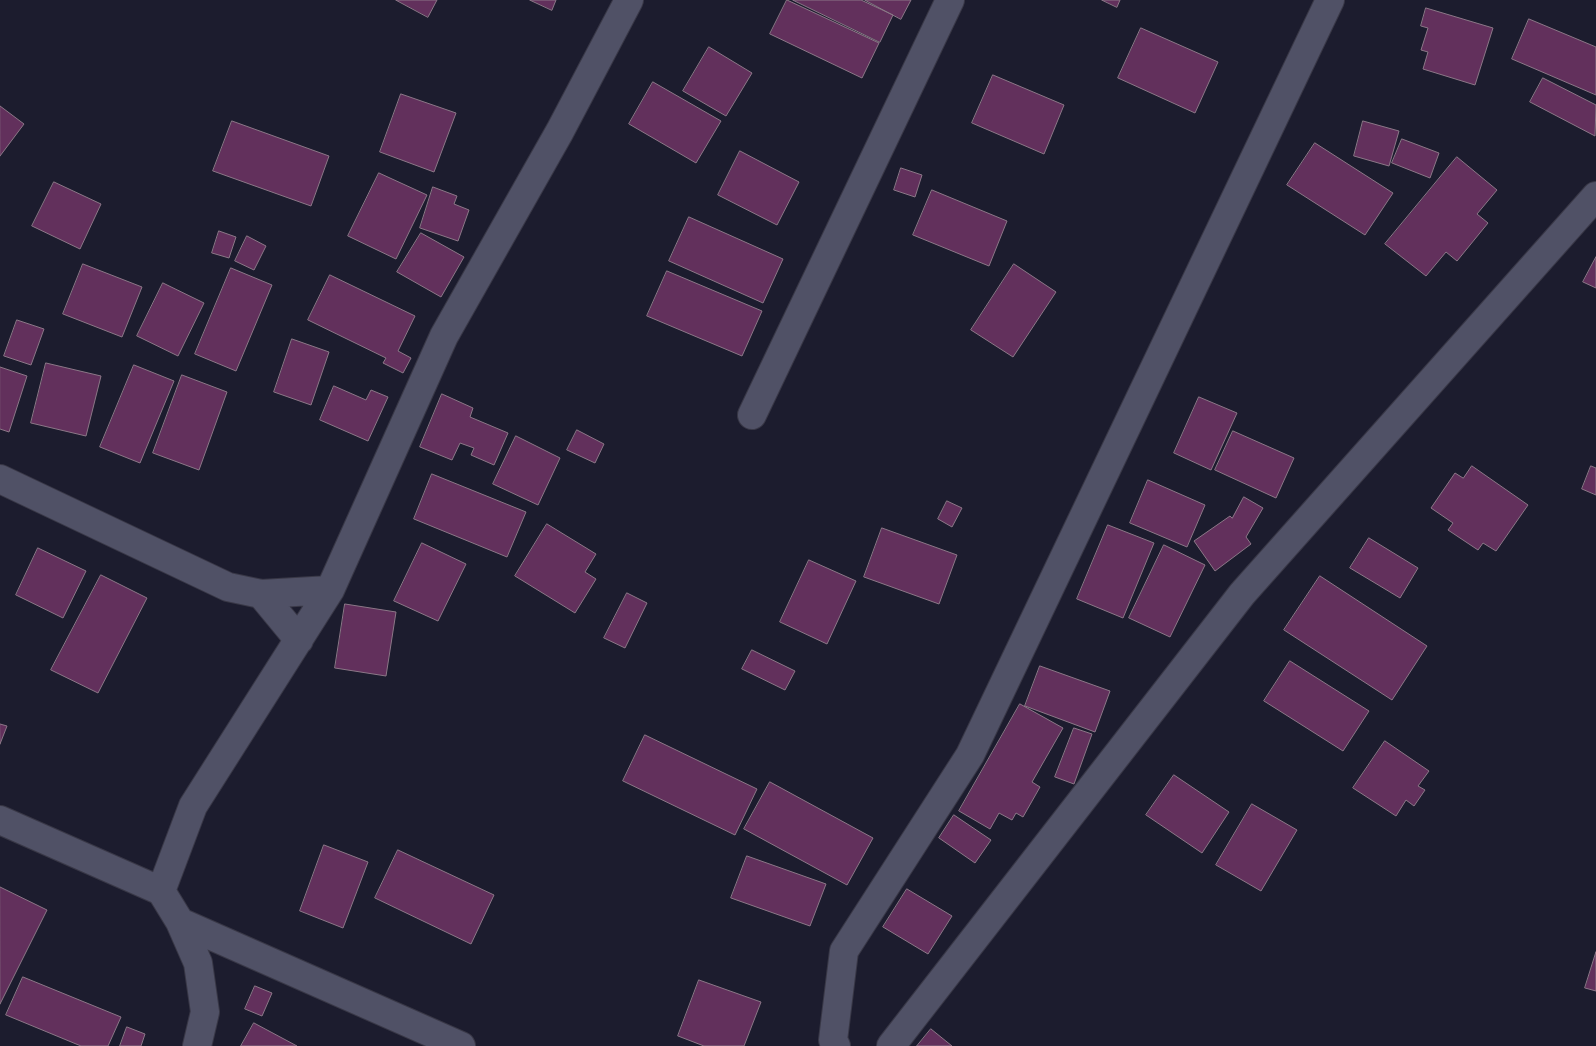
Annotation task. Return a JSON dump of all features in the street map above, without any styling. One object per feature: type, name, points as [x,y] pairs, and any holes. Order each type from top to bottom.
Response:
[{"type":"street","points":[[161,891],[193,806],[330,590],[444,336],[560,131],[629,0]]},
{"type":"street","points":[[752,416],[950,0]]},
{"type":"street","points":[[836,1046],[833,1040],[844,951],[970,755],[1330,0]]},
{"type":"street","points":[[891,1046],[1242,594],[1596,196]]},
{"type":"street","points":[[0,479],[228,587],[261,594],[330,590]]},
{"type":"street","points":[[261,594],[299,640]]},
{"type":"street","points":[[0,820],[161,891],[180,922],[198,963],[205,1012],[196,1046]]},
{"type":"street","points":[[180,922],[461,1046]]},
{"type":"building","points":[[396,0],[437,0],[428,17]]},
{"type":"building","points":[[530,0],[556,0],[552,10]]},
{"type":"building","points":[[787,0],[879,43],[862,78],[770,34]]},
{"type":"building","points":[[793,0],[861,0],[893,15],[880,42]]},
{"type":"building","points":[[865,0],[911,0],[901,19]]},
{"type":"building","points":[[1102,0],[1120,0],[1117,7]]},
{"type":"building","points":[[1426,8],[1493,28],[1475,85],[1423,69],[1428,52],[1421,50],[1428,28],[1421,26]]},
{"type":"building","points":[[1529,19],[1596,47],[1596,95],[1512,59]]},
{"type":"building","points":[[1141,28],[1218,62],[1195,113],[1118,78]]},
{"type":"building","points":[[709,47],[752,73],[726,116],[683,91]]},
{"type":"building","points":[[993,75],[1064,105],[1044,154],[972,123]]},
{"type":"building","points":[[1543,78],[1596,105],[1595,136],[1530,102]]},
{"type":"building","points":[[653,82],[721,121],[696,163],[629,124]]},
{"type":"building","points":[[401,94],[456,113],[434,172],[380,152]]},
{"type":"building","points":[[0,106],[24,124],[0,156]]},
{"type":"building","points":[[232,121],[329,156],[311,206],[213,171]]},
{"type":"building","points":[[1363,121],[1399,131],[1389,166],[1354,156]]},
{"type":"building","points":[[1402,139],[1439,153],[1430,178],[1392,163]]},
{"type":"building","points":[[1315,143],[1393,193],[1365,235],[1287,185]]},
{"type":"building","points":[[740,151],[799,182],[777,225],[718,195]]},
{"type":"building","points":[[1457,157],[1497,190],[1477,214],[1488,223],[1457,261],[1446,252],[1426,276],[1385,244]]},
{"type":"building","points":[[901,168],[922,175],[915,197],[894,190]]},
{"type":"building","points":[[379,173],[427,195],[396,259],[348,236]]},
{"type":"building","points":[[54,182],[101,204],[80,249],[32,226]]},
{"type":"building","points":[[433,187],[457,196],[454,204],[469,210],[458,241],[420,228]]},
{"type":"building","points":[[932,190],[1007,221],[989,266],[913,235]]},
{"type":"building","points":[[689,217],[783,259],[763,303],[669,261]]},
{"type":"building","points":[[219,231],[236,237],[229,258],[212,253]]},
{"type":"building","points":[[421,233],[464,257],[441,297],[397,272]]},
{"type":"building","points":[[247,236],[266,246],[254,270],[235,261]]},
{"type":"building","points":[[1596,257],[1596,288],[1583,282]]},
{"type":"building","points":[[83,264],[142,287],[122,337],[63,314]]},
{"type":"building","points":[[1014,264],[1056,292],[1013,357],[971,330]]},
{"type":"building","points":[[231,268],[272,285],[236,371],[195,354]]},
{"type":"building","points":[[667,271],[762,311],[742,356],[647,316]]},
{"type":"building","points":[[330,275],[415,316],[398,351],[411,358],[403,373],[383,363],[386,358],[308,320]]},
{"type":"building","points":[[163,283],[204,303],[178,356],[137,336]]},
{"type":"building","points":[[17,320],[44,329],[31,365],[4,356]]},
{"type":"building","points":[[292,339],[329,352],[311,405],[274,392]]},
{"type":"building","points":[[46,363],[101,376],[86,436],[31,423]]},
{"type":"building","points":[[134,365],[174,381],[140,463],[100,447]]},
{"type":"building","points":[[0,367],[27,376],[9,432],[0,429]]},
{"type":"building","points":[[182,375],[227,392],[199,470],[153,453]]},
{"type":"building","points":[[334,386],[366,400],[371,390],[388,397],[368,441],[320,420]]},
{"type":"building","points":[[442,394],[473,408],[470,417],[508,433],[494,465],[471,455],[474,448],[460,443],[452,460],[420,447]]},
{"type":"building","points":[[1199,397],[1237,413],[1211,470],[1174,453]]},
{"type":"building","points":[[577,430],[604,444],[595,463],[567,450]]},
{"type":"building","points":[[1233,431],[1294,458],[1276,498],[1215,470]]},
{"type":"building","points":[[516,436],[560,458],[538,505],[493,484]]},
{"type":"building","points":[[1472,466],[1528,505],[1496,551],[1483,543],[1478,550],[1448,530],[1453,523],[1431,508],[1455,473],[1463,478]]},
{"type":"building","points":[[1591,466],[1596,468],[1596,495],[1582,489]]},
{"type":"building","points":[[432,474],[526,512],[507,557],[414,519]]},
{"type":"building","points":[[1148,480],[1205,505],[1187,547],[1130,523]]},
{"type":"building","points":[[1244,497],[1263,508],[1246,537],[1251,544],[1215,571],[1194,541],[1230,516],[1232,518]]},
{"type":"building","points":[[947,501],[962,508],[952,527],[938,519]]},
{"type":"building","points":[[547,524],[596,554],[585,572],[596,579],[575,613],[515,576]]},
{"type":"building","points":[[1108,525],[1154,543],[1123,618],[1077,599]]},
{"type":"building","points":[[882,528],[957,555],[939,604],[864,577]]},
{"type":"building","points":[[1369,538],[1418,568],[1400,598],[1350,568]]},
{"type":"building","points":[[422,543],[466,564],[438,621],[394,601]]},
{"type":"building","points":[[1164,545],[1205,565],[1170,637],[1129,618]]},
{"type":"building","points":[[38,548],[86,571],[63,618],[16,595]]},
{"type":"building","points":[[809,560],[856,581],[827,644],[780,622]]},
{"type":"building","points":[[101,575],[147,598],[98,693],[51,670]]},
{"type":"building","points":[[1320,576],[1427,646],[1392,700],[1284,630]]},
{"type":"building","points":[[627,593],[647,603],[625,648],[604,638]]},
{"type":"building","points":[[345,604],[396,612],[386,676],[335,668]]},
{"type":"building","points":[[752,650],[795,671],[785,690],[742,669]]},
{"type":"building","points":[[1290,661],[1369,711],[1343,751],[1264,701]]},
{"type":"building","points":[[1040,666],[1110,691],[1095,732],[1025,706]]},
{"type":"building","points":[[1020,704],[1063,728],[1032,782],[1040,787],[1023,817],[1016,813],[1012,820],[999,813],[990,829],[959,811]]},
{"type":"building","points":[[0,724],[7,726],[0,744]]},
{"type":"building","points":[[1074,728],[1092,734],[1074,784],[1055,777]]},
{"type":"building","points":[[645,735],[757,789],[735,835],[623,781]]},
{"type":"building","points":[[1385,741],[1429,771],[1418,786],[1425,790],[1414,806],[1406,800],[1396,816],[1353,788]]},
{"type":"building","points":[[1174,775],[1229,812],[1202,853],[1146,815]]},
{"type":"building","points":[[770,782],[873,838],[847,885],[744,829]]},
{"type":"building","points":[[1252,804],[1297,830],[1261,891],[1216,865]]},
{"type":"building","points":[[954,815],[991,840],[975,863],[939,838]]},
{"type":"building","points":[[324,845],[368,862],[343,928],[300,911]]},
{"type":"building","points":[[398,850],[494,895],[471,944],[375,898]]},
{"type":"building","points":[[747,856],[826,884],[810,926],[731,898]]},
{"type":"building","points":[[0,887],[47,910],[0,1004]]},
{"type":"building","points":[[907,889],[952,916],[928,954],[883,927]]},
{"type":"building","points":[[1596,952],[1596,991],[1585,988]]},
{"type":"building","points":[[23,977],[121,1017],[108,1046],[81,1046],[6,1015]]},
{"type":"building","points":[[699,980],[761,1002],[744,1046],[704,1046],[678,1036]]},
{"type":"building","points":[[255,986],[272,993],[262,1016],[245,1009]]},
{"type":"building","points":[[254,1023],[297,1046],[241,1046]]},
{"type":"building","points":[[127,1027],[145,1034],[141,1046],[120,1046]]},
{"type":"building","points":[[931,1029],[952,1046],[917,1046]]}]
